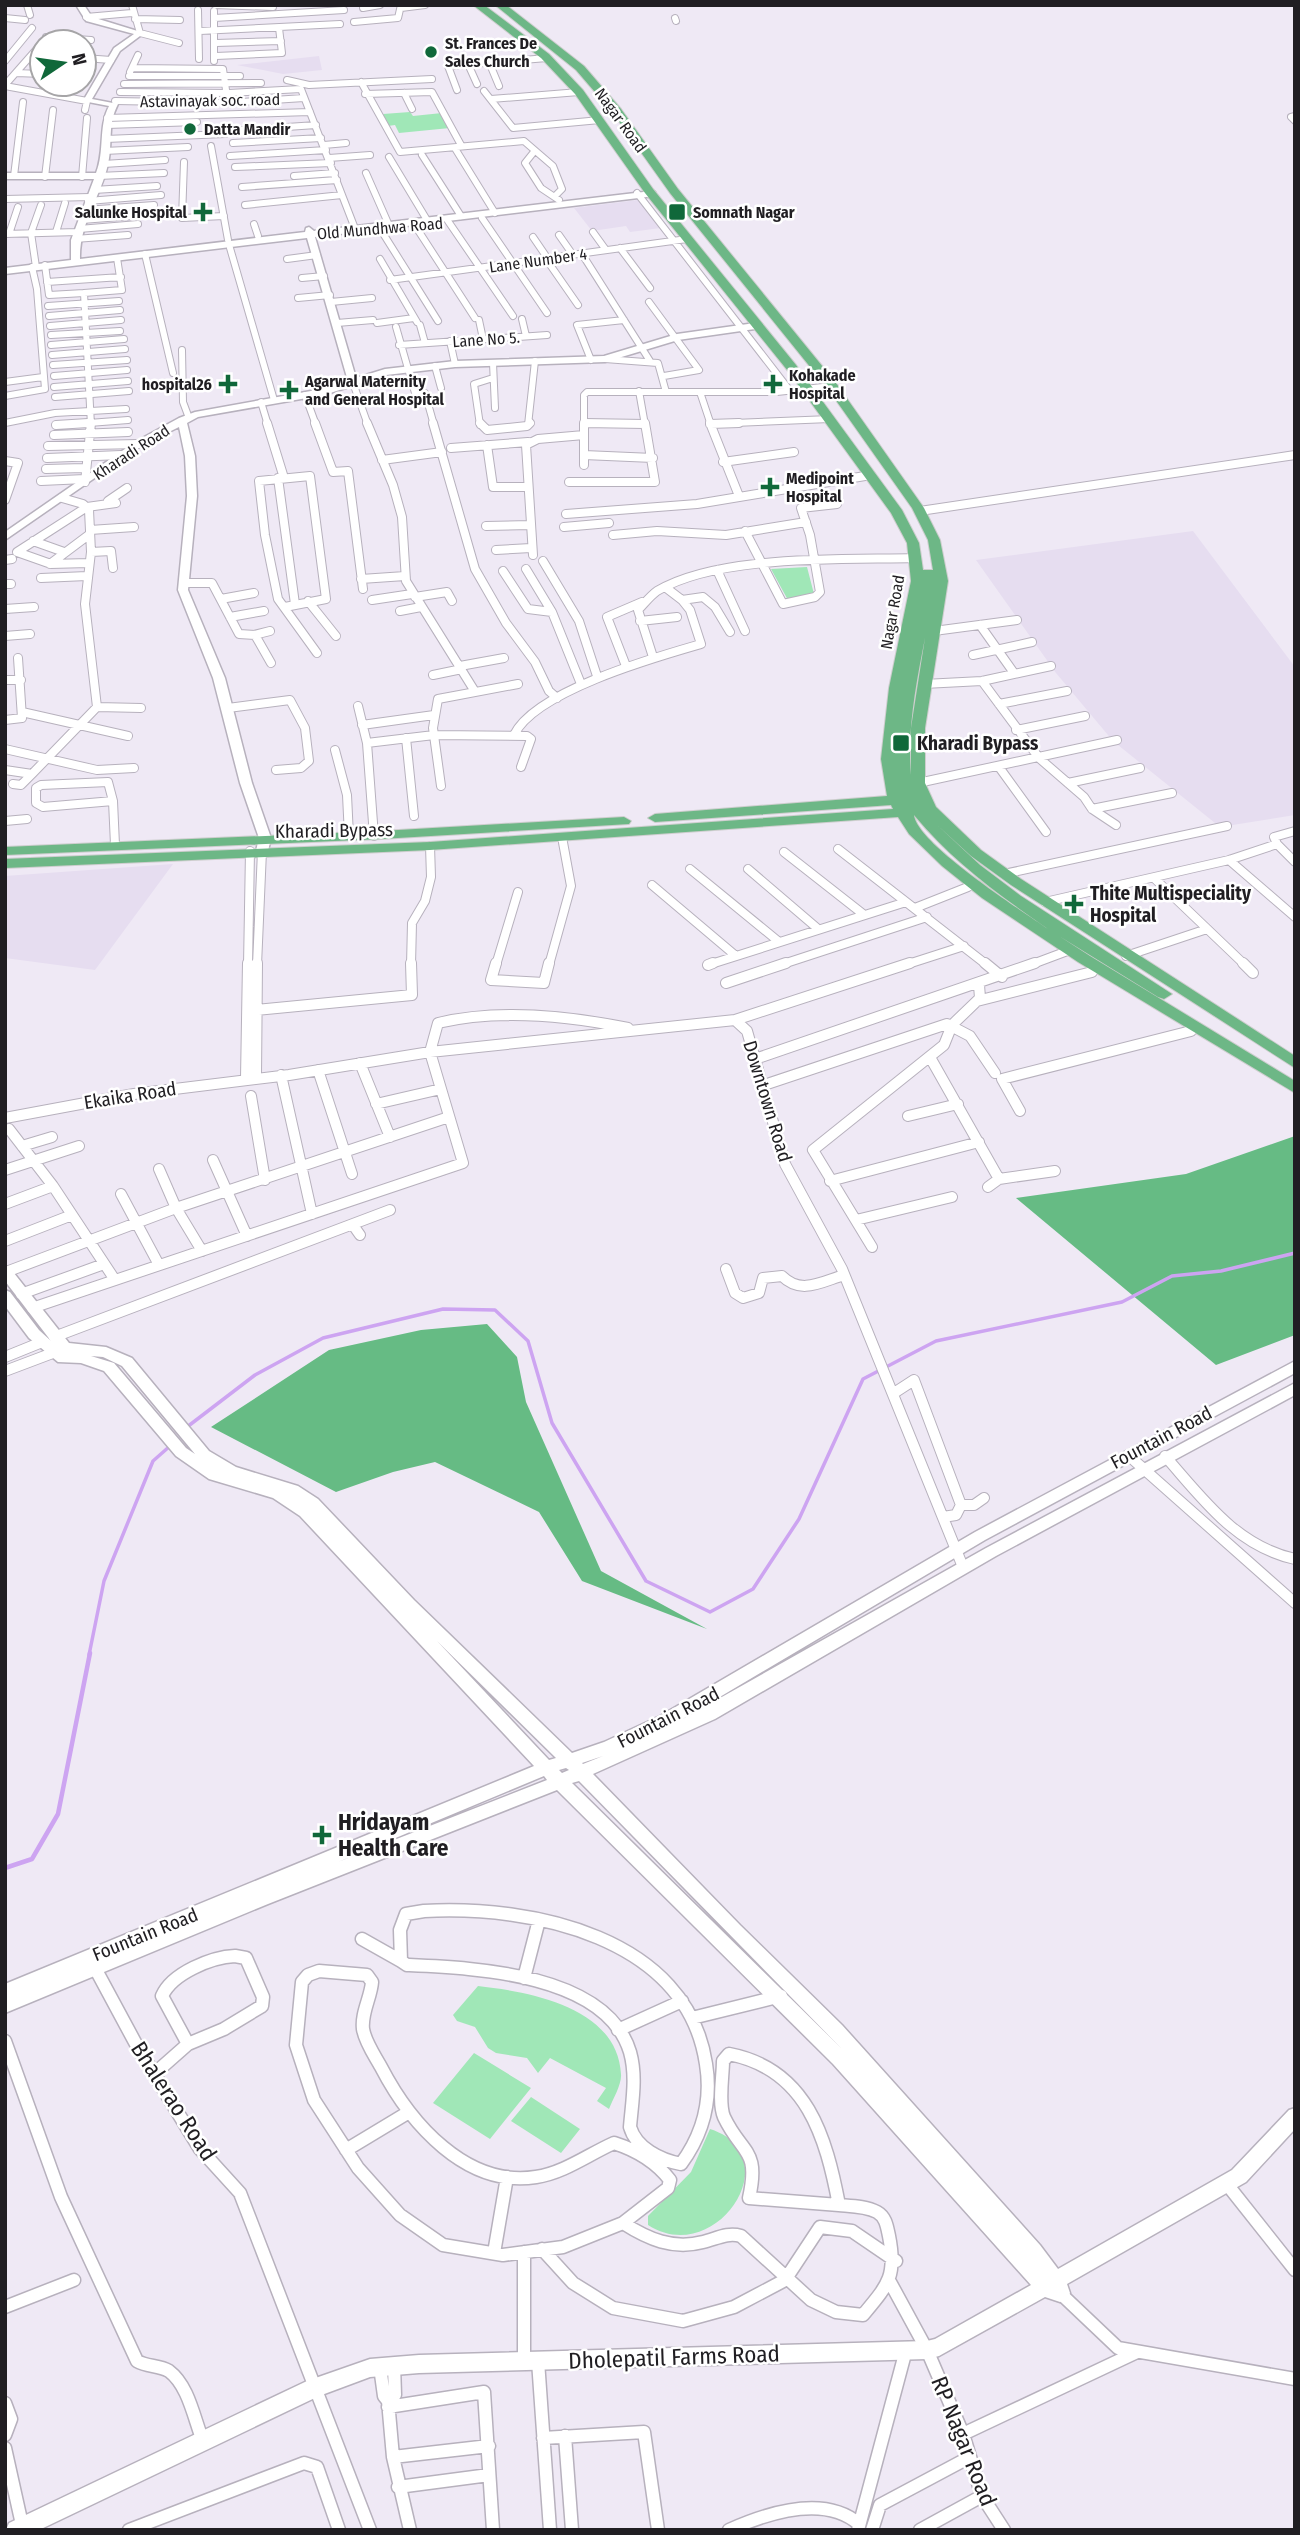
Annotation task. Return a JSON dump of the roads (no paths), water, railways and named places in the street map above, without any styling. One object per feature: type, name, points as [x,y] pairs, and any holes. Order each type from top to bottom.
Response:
[{"type":"highway","name":"Nagar Road","points":[[478,5],[547,58],[579,92],[600,120],[644,193],[680,240],[740,307],[808,390],[871,475],[897,513],[913,543],[918,580],[891,726],[888,759],[914,831],[947,863],[987,895],[1070,950],[1295,1088]]},
{"type":"highway","name":"Nagar Road","points":[[500,5],[562,52],[600,89],[674,191],[832,386],[877,446],[920,511],[934,540],[942,581],[924,684],[916,760],[918,783],[929,809],[976,853],[1004,874],[1126,956],[1295,1063]]},
{"type":"highway","points":[[579,92],[600,89]]},
{"type":"highway","points":[[740,307],[765,304]]},
{"type":"highway","points":[[852,450],[877,446]]},
{"type":"highway","points":[[927,526],[923,546],[928,568],[928,592],[902,741],[905,806],[947,845],[1036,913],[1295,1075]]},
{"type":"highway","name":"Kharadi Bypass","points":[[5,864],[258,841],[430,846],[869,816],[905,806]]},
{"type":"highway","name":"Kharadi Bypass","points":[[5,851],[258,841],[905,806]]},
{"type":"highway","points":[[869,816],[914,831]]},
{"type":"street","points":[[5,18],[27,17],[27,5]]},
{"type":"street","points":[[80,5],[86,18],[179,43]]},
{"type":"street","points":[[363,8],[380,5]]},
{"type":"street","points":[[355,22],[398,18],[401,6],[425,5]]},
{"type":"street","points":[[214,11],[273,6],[288,27]]},
{"type":"street","points":[[214,11],[277,15],[314,8],[344,10]]},
{"type":"street","points":[[314,8],[318,25]]},
{"type":"street","points":[[198,10],[199,59]]},
{"type":"street","points":[[214,11],[216,56]]},
{"type":"street","points":[[86,18],[133,12],[180,20]]},
{"type":"street","points":[[133,12],[140,33]]},
{"type":"street","points":[[200,31],[340,24]]},
{"type":"street","points":[[201,69],[216,56],[282,53],[279,28]]},
{"type":"street","points":[[5,61],[28,32]]},
{"type":"street","points":[[86,105],[120,45],[140,33]]},
{"type":"street","points":[[5,40],[19,41]]},
{"type":"street","points":[[216,43],[281,41]]},
{"type":"street","points":[[76,261],[78,230],[104,163],[107,122],[138,55]]},
{"type":"street","points":[[457,90],[447,68],[547,58]]},
{"type":"street","points":[[98,59],[111,60]]},
{"type":"street","points":[[28,60],[5,85],[86,105],[114,103]]},
{"type":"street","points":[[489,62],[499,86]]},
{"type":"street","points":[[468,64],[477,84]]},
{"type":"street","points":[[133,68],[223,69],[230,102]]},
{"type":"street","points":[[16,73],[28,73]]},
{"type":"street","points":[[129,76],[240,76]]},
{"type":"street","points":[[287,80],[309,85],[432,79]]},
{"type":"street","points":[[361,82],[365,94],[400,152],[524,141],[533,153],[545,156],[559,171],[561,201],[541,188],[525,163],[533,153]]},
{"type":"street","points":[[124,84],[225,86],[261,83]]},
{"type":"street","points":[[120,92],[227,93],[301,89],[354,226]]},
{"type":"street","points":[[365,94],[432,92],[458,148],[495,213]]},
{"type":"street","points":[[484,92],[513,128],[600,120]]},
{"type":"street","points":[[491,99],[579,92]]},
{"type":"street","points":[[404,93],[412,109]]},
{"type":"street","name":"Astavinayak soc. road","points":[[114,103],[304,98]]},
{"type":"street","points":[[23,102],[10,176],[82,177],[164,173]]},
{"type":"street","points":[[46,177],[53,110]]},
{"type":"street","points":[[107,122],[310,112]]},
{"type":"street","points":[[82,177],[87,118]]},
{"type":"street","points":[[107,122],[197,122]]},
{"type":"street","points":[[242,130],[316,125]]},
{"type":"street","points":[[106,138],[225,134]]},
{"type":"street","points":[[287,197],[285,184],[291,140]]},
{"type":"street","points":[[233,143],[291,140],[324,144],[346,143]]},
{"type":"street","points":[[230,156],[290,152],[324,144]]},
{"type":"street","points":[[211,146],[229,244],[274,400]]},
{"type":"street","points":[[104,151],[188,147]]},
{"type":"street","points":[[235,167],[287,165],[370,155]]},
{"type":"street","points":[[422,155],[461,216]]},
{"type":"street","points":[[389,157],[427,220]]},
{"type":"street","points":[[104,163],[165,160]]},
{"type":"street","points":[[184,162],[182,218],[224,216]]},
{"type":"street","points":[[259,166],[260,175]]},
{"type":"street","points":[[366,173],[384,225],[411,278],[438,321]]},
{"type":"street","points":[[294,176],[336,177]]},
{"type":"street","points":[[242,187],[336,177]]},
{"type":"street","points":[[89,199],[158,186]]},
{"type":"street","name":"Old Mundhwa Road","points":[[5,271],[229,244],[258,236],[495,213],[561,201],[644,193]]},
{"type":"street","points":[[5,199],[89,199],[161,195]]},
{"type":"street","points":[[245,205],[342,195]]},
{"type":"street","points":[[89,199],[154,205]]},
{"type":"street","name":"Old Mundhwa Road","points":[[112,258],[354,226],[482,218],[561,201]]},
{"type":"street","points":[[56,232],[65,203]]},
{"type":"street","points":[[5,396],[45,389],[37,289],[38,266],[31,233],[41,205]]},
{"type":"street","points":[[18,207],[7,234],[138,224]]},
{"type":"street","points":[[78,230],[158,214]]},
{"type":"street","points":[[482,218],[547,313]]},
{"type":"street","points":[[448,221],[513,316]]},
{"type":"street","points":[[254,224],[258,236]]},
{"type":"street","points":[[414,224],[477,319],[483,339]]},
{"type":"street","points":[[78,230],[128,235]]},
{"type":"street","points":[[310,232],[353,383],[402,517],[405,576],[413,596],[474,690]]},
{"type":"street","points":[[593,232],[606,250]]},
{"type":"street","points":[[559,235],[577,255]]},
{"type":"street","points":[[533,237],[578,304]]},
{"type":"street","points":[[680,240],[740,328],[791,392]]},
{"type":"street","name":"Lane Number 4","points":[[390,280],[680,240]]},
{"type":"street","points":[[566,241],[645,346],[650,361]]},
{"type":"street","points":[[620,248],[650,288]]},
{"type":"street","points":[[145,254],[173,373]]},
{"type":"street","points":[[287,258],[317,256]]},
{"type":"street","points":[[38,266],[47,282],[49,295],[122,290],[121,277],[112,258]]},
{"type":"street","points":[[380,259],[417,322],[425,343]]},
{"type":"street","points":[[302,278],[324,275]]},
{"type":"street","points":[[47,282],[121,277]]},
{"type":"street","points":[[41,481],[85,481],[92,384],[84,293]]},
{"type":"street","points":[[298,298],[372,298]]},
{"type":"street","points":[[48,306],[119,301]]},
{"type":"street","points":[[649,302],[699,370],[664,376]]},
{"type":"street","points":[[49,316],[120,310]]},
{"type":"street","points":[[522,319],[526,336]]},
{"type":"street","points":[[50,326],[121,320]]},
{"type":"street","points":[[591,359],[577,325],[624,320]]},
{"type":"street","points":[[337,323],[417,322]]},
{"type":"street","name":"Kharadi Road","points":[[6,535],[121,455],[185,419],[306,395],[408,368],[605,359],[673,338],[755,326]]},
{"type":"street","points":[[396,327],[415,393],[425,393],[475,569],[506,623],[535,662],[549,691],[557,698]]},
{"type":"street","points":[[51,335],[120,331]]},
{"type":"street","name":"Lane No 5.","points":[[400,345],[547,335]]},
{"type":"street","points":[[51,345],[124,340]]},
{"type":"street","points":[[450,341],[455,364]]},
{"type":"street","points":[[52,355],[125,349]]},
{"type":"street","points":[[182,350],[183,402],[192,496],[190,538],[183,583],[211,650],[228,708],[258,841],[256,1010],[251,1078]]},
{"type":"street","points":[[605,359],[658,363],[664,376],[666,392]]},
{"type":"street","points":[[53,365],[127,360]]},
{"type":"street","points":[[493,378],[474,384],[480,426],[486,430],[527,426],[530,423],[535,361]]},
{"type":"street","points":[[493,363],[495,408]]},
{"type":"street","points":[[435,366],[441,388]]},
{"type":"street","points":[[54,376],[127,370]]},
{"type":"street","points":[[5,382],[43,377]]},
{"type":"street","points":[[54,387],[128,381]]},
{"type":"street","points":[[584,465],[585,393],[791,392],[832,386]]},
{"type":"street","points":[[55,397],[129,391]]},
{"type":"street","points":[[569,482],[655,482],[653,457],[639,391]]},
{"type":"street","points":[[700,392],[723,462],[739,496]]},
{"type":"street","points":[[306,395],[333,472],[348,471],[355,506],[363,589]]},
{"type":"street","points":[[261,402],[281,478],[295,604]]},
{"type":"street","points":[[5,423],[55,413],[126,409]]},
{"type":"street","points":[[710,424],[830,419]]},
{"type":"street","points":[[56,425],[128,420]]},
{"type":"street","points":[[584,423],[645,424]]},
{"type":"street","points":[[54,435],[128,432]]},
{"type":"street","points":[[451,448],[584,435]]},
{"type":"street","points":[[496,550],[532,551],[527,487],[528,442]]},
{"type":"street","points":[[48,446],[138,444]]},
{"type":"street","points":[[487,445],[493,487],[527,487]]},
{"type":"street","points":[[382,460],[442,452]]},
{"type":"street","points":[[723,462],[794,452]]},
{"type":"street","points":[[584,454],[653,457]]},
{"type":"street","points":[[47,458],[121,455]]},
{"type":"street","points":[[920,511],[1295,455]]},
{"type":"street","points":[[5,461],[18,463],[8,485],[5,500]]},
{"type":"street","points":[[46,469],[84,468]]},
{"type":"street","points":[[566,514],[685,505],[871,475]]},
{"type":"street","points":[[285,607],[326,598],[310,476],[259,481],[278,599],[317,653]]},
{"type":"street","points":[[104,503],[127,488]]},
{"type":"street","points":[[62,498],[88,507]]},
{"type":"street","points":[[89,563],[51,564],[17,552],[88,507],[116,502]]},
{"type":"street","points":[[745,531],[781,601],[789,604],[818,594],[815,562],[801,508],[837,504]]},
{"type":"street","points":[[88,507],[91,552],[87,639],[97,707]]},
{"type":"street","points":[[604,510],[613,537],[657,531],[713,536],[806,522]]},
{"type":"street","points":[[564,527],[609,523]]},
{"type":"street","points":[[486,526],[530,525]]},
{"type":"street","points":[[51,564],[90,532],[134,527]]},
{"type":"street","points":[[33,541],[64,552]]},
{"type":"street","points":[[91,552],[111,551],[113,568]]},
{"type":"street","points":[[626,666],[607,617],[643,602],[686,577],[762,565],[916,558]]},
{"type":"street","points":[[543,561],[579,621],[597,676]]},
{"type":"street","points":[[526,569],[552,612],[581,684]]},
{"type":"street","points":[[717,570],[745,631]]},
{"type":"street","points":[[503,571],[528,609],[552,612]]},
{"type":"street","points":[[41,578],[88,576]]},
{"type":"street","points":[[361,579],[405,576]]},
{"type":"street","points":[[686,577],[715,607],[730,632]]},
{"type":"street","points":[[183,583],[212,583],[239,635],[270,631]]},
{"type":"street","points":[[514,735],[525,720],[597,676],[703,642],[690,610],[665,587]]},
{"type":"street","points":[[682,600],[697,590]]},
{"type":"street","points":[[372,600],[447,592],[452,601]]},
{"type":"street","points":[[221,599],[254,593]]},
{"type":"street","points":[[308,601],[336,636]]},
{"type":"street","points":[[643,602],[638,610],[653,657]]},
{"type":"street","points":[[5,609],[34,607]]},
{"type":"street","points":[[400,611],[421,607]]},
{"type":"street","points":[[230,617],[264,611]]},
{"type":"street","points":[[640,621],[677,617]]},
{"type":"street","points":[[934,631],[1017,620]]},
{"type":"street","points":[[980,625],[1014,673]]},
{"type":"street","points":[[5,636],[30,634]]},
{"type":"street","points":[[254,635],[271,663]]},
{"type":"street","points":[[973,655],[1032,642]]},
{"type":"street","points":[[5,720],[22,718],[18,658]]},
{"type":"street","points":[[433,675],[504,658]]},
{"type":"street","points":[[924,684],[982,681],[1051,666]]},
{"type":"street","points":[[5,680],[21,680]]},
{"type":"street","points":[[982,681],[1016,730],[1040,758],[1092,809],[1116,825]]},
{"type":"street","points":[[441,786],[434,735],[434,715],[438,699],[474,690],[518,684]]},
{"type":"street","points":[[999,704],[1067,691]]},
{"type":"street","points":[[228,708],[290,699],[305,728],[309,761],[301,768],[276,770]]},
{"type":"street","points":[[358,706],[367,743],[374,835]]},
{"type":"street","points":[[13,784],[21,785],[97,707],[141,708]]},
{"type":"street","points":[[22,712],[128,736]]},
{"type":"street","points":[[362,725],[397,721],[405,716],[434,715]]},
{"type":"street","points":[[1016,730],[1085,716]]},
{"type":"street","points":[[367,743],[434,735],[514,735],[531,739],[521,767]]},
{"type":"street","points":[[406,738],[414,816]]},
{"type":"street","points":[[918,783],[1116,740]]},
{"type":"street","points":[[5,749],[97,770],[134,768]]},
{"type":"street","points":[[335,750],[347,794],[349,836]]},
{"type":"street","points":[[999,767],[1046,832]]},
{"type":"street","points":[[1068,783],[1140,768]]},
{"type":"street","points":[[5,770],[32,774]]},
{"type":"street","points":[[113,801],[43,807],[36,803],[36,788],[41,785],[108,782],[113,801],[115,845]]},
{"type":"street","points":[[1092,809],[1172,793]]},
{"type":"street","points":[[5,821],[27,819]]},
{"type":"street","points":[[1004,874],[1227,826]]},
{"type":"street","points":[[1295,831],[1273,837],[1277,845],[1295,862]]},
{"type":"street","points":[[518,892],[491,980],[544,983],[571,886],[562,837]]},
{"type":"street","points":[[251,1078],[258,841]]},
{"type":"street","points":[[1045,902],[1229,860],[1277,845]]},
{"type":"street","points":[[256,1010],[412,996],[412,923],[425,901],[431,877],[430,846]]},
{"type":"street","points":[[838,849],[1002,977]]},
{"type":"street","points":[[784,852],[863,914]]},
{"type":"street","points":[[1229,860],[1295,917]]},
{"type":"street","points":[[690,869],[778,941]]},
{"type":"street","points":[[748,869],[817,928]]},
{"type":"street","points":[[1154,878],[1252,973]]},
{"type":"street","points":[[652,884],[736,956]]},
{"type":"street","points":[[915,908],[968,887]]},
{"type":"street","points":[[708,965],[817,928],[906,902]]},
{"type":"street","points":[[726,984],[927,918]]},
{"type":"street","points":[[1126,956],[1207,929]]},
{"type":"street","points":[[735,1020],[964,946]]},
{"type":"street","points":[[755,1059],[979,985],[1070,950]]},
{"type":"street","points":[[977,1001],[1092,972]]},
{"type":"street","points":[[872,1247],[813,1150],[931,1059],[944,1045],[952,1025],[977,1001],[981,993],[979,985]]},
{"type":"street","points":[[32,1308],[463,1163],[430,1052],[434,1028],[447,1019],[567,1019],[636,1030]]},
{"type":"street","name":"Downtown Road","points":[[251,1078],[430,1052],[735,1020],[747,1031],[785,1164],[819,1222],[844,1275],[963,1567]]},
{"type":"street","points":[[761,1086],[940,1025],[952,1025],[975,1042],[995,1073]]},
{"type":"street","points":[[1020,1111],[1002,1079],[1177,1037],[1191,1031]]},
{"type":"street","points":[[931,1059],[999,1179]]},
{"type":"street","points":[[360,1063],[390,1137]]},
{"type":"street","points":[[318,1070],[352,1174]]},
{"type":"street","points":[[281,1075],[312,1214]]},
{"type":"street","name":"Ekaika Road","points":[[8,1131],[107,1098],[251,1078]]},
{"type":"street","points":[[376,1104],[441,1089]]},
{"type":"street","points":[[251,1096],[265,1180]]},
{"type":"street","points":[[908,1116],[958,1104]]},
{"type":"street","points":[[449,1117],[176,1208],[6,1272],[63,1358],[82,1358],[109,1367],[214,1475],[278,1494],[305,1512],[546,1768],[785,1992]]},
{"type":"street","points":[[8,1131],[53,1186],[115,1280]]},
{"type":"street","points":[[22,1146],[52,1137]]},
{"type":"street","points":[[830,1181],[979,1142]]},
{"type":"street","points":[[5,1170],[79,1146]]},
{"type":"street","points":[[213,1160],[247,1236]]},
{"type":"street","points":[[159,1169],[176,1208],[202,1251]]},
{"type":"street","points":[[988,1187],[999,1179],[1055,1171]]},
{"type":"street","points":[[5,1204],[53,1186]]},
{"type":"street","points":[[121,1194],[159,1265]]},
{"type":"street","points":[[856,1220],[952,1197]]},
{"type":"street","points":[[5,1370],[54,1345],[390,1210]]},
{"type":"street","points":[[5,1241],[72,1215]]},
{"type":"street","points":[[353,1225],[360,1235]]},
{"type":"street","points":[[21,1294],[104,1264]]},
{"type":"street","points":[[726,1269],[735,1293],[743,1297],[759,1293],[763,1278],[767,1276],[782,1276],[792,1286],[801,1288],[844,1275]]},
{"type":"street","points":[[5,1295],[54,1345]]},
{"type":"street","points":[[5,1357],[54,1345]]},
{"type":"street","name":"Fountain Road","points":[[5,1992],[546,1768],[610,1747],[666,1721],[956,1550],[1295,1366]]},
{"type":"street","points":[[894,1393],[914,1380],[961,1505],[956,1515],[943,1517]]},
{"type":"street","name":"Fountain Road","points":[[5,2005],[297,1885],[583,1774],[709,1714],[963,1567],[1142,1468],[1293,1391]]},
{"type":"street","points":[[186,1447],[232,1471],[272,1481],[313,1503],[408,1604],[583,1774],[916,2130],[1054,2288],[1118,2348],[1295,2379]]},
{"type":"street","points":[[1128,1455],[1295,1603]]},
{"type":"street","points":[[1165,1456],[1241,1538],[1268,1554],[1295,1559]]},
{"type":"street","points":[[961,1505],[974,1505],[984,1498]]},
{"type":"street","points":[[362,1940],[407,1965],[480,1969],[524,1978],[590,2004],[618,2029],[629,2044],[635,2079],[629,2127],[634,2139],[670,2163],[681,2164],[690,2154],[710,2088],[707,2058],[692,2018],[682,2001],[673,1987],[652,1970],[619,1949],[578,1929],[539,1920],[453,1910],[405,1914],[402,1920],[401,1961]]},
{"type":"street","points":[[524,1978],[539,1920]]},
{"type":"street","points":[[154,2074],[188,2045],[242,2021],[261,2006],[262,1997],[246,1958],[236,1955],[213,1959],[165,1989],[163,1996],[188,2045]]},
{"type":"street","name":"Bhalerao Road","points":[[95,1968],[154,2074],[200,2149],[240,2193],[370,2530]]},
{"type":"street","points":[[318,1971],[367,1975],[372,1982],[363,2029],[386,2079],[409,2112],[461,2160],[507,2177],[535,2177],[576,2163],[614,2143],[625,2146],[665,2172],[670,2180],[668,2188],[623,2224],[563,2247],[494,2253],[443,2245],[400,2215],[358,2168],[314,2100],[296,2045],[302,1982],[308,1975],[318,1971]]},
{"type":"street","points":[[692,2018],[785,1992]]},
{"type":"street","points":[[618,2029],[682,2001]]},
{"type":"street","points":[[6,2045],[61,2197],[137,2361],[144,2367],[166,2369],[177,2381],[203,2441]]},
{"type":"street","points":[[623,2224],[646,2239],[676,2246],[729,2233],[742,2236],[785,2280],[833,2313],[851,2317],[863,2315],[890,2282],[896,2262],[885,2220],[879,2212],[749,2198],[753,2179],[752,2157],[723,2115],[723,2061],[729,2054],[765,2065],[794,2089],[820,2128],[839,2206]]},
{"type":"street","points":[[346,2150],[409,2112]]},
{"type":"street","name":"Dholepatil Farms Road","points":[[21,2529],[314,2388],[350,2374],[387,2366],[927,2350],[952,2342],[1054,2288],[1226,2183],[1248,2168],[1295,2116]]},
{"type":"street","points":[[494,2253],[507,2177]]},
{"type":"street","points":[[1226,2183],[1295,2270]]},
{"type":"street","points":[[542,2249],[573,2283],[613,2308],[683,2321],[734,2307],[785,2280],[820,2227],[835,2225],[854,2230],[896,2262]]},
{"type":"street","points":[[524,2252],[531,2361],[543,2438],[550,2530]]},
{"type":"street","points":[[5,2307],[74,2280]]},
{"type":"street","name":"RP Nagar Road","points":[[890,2282],[927,2350],[963,2434],[982,2496],[1004,2530]]},
{"type":"street","points":[[863,2528],[906,2350]]},
{"type":"street","points":[[963,2434],[1138,2351]]},
{"type":"street","points":[[387,2366],[384,2396],[388,2404],[398,2487],[410,2530]]},
{"type":"street","points":[[388,2404],[484,2392],[493,2530]]},
{"type":"street","points":[[5,2403],[11,2419],[5,2435]]},
{"type":"street","points":[[543,2438],[638,2430],[643,2432],[647,2440],[658,2530]]},
{"type":"street","points":[[565,2436],[572,2530]]},
{"type":"street","points":[[393,2457],[489,2446]]},
{"type":"street","points":[[5,2448],[21,2529]]},
{"type":"street","points":[[863,2528],[880,2505],[970,2457]]},
{"type":"street","points":[[129,2530],[304,2463],[317,2467],[339,2530]]},
{"type":"street","points":[[398,2487],[489,2475]]},
{"type":"street","points":[[920,2530],[982,2496]]},
{"type":"street","points":[[729,2530],[780,2513],[832,2509],[846,2513],[863,2528]]},
{"type":"waterway","points":[[187,1427],[255,1375],[323,1338],[443,1309],[495,1310],[528,1341],[552,1423],[646,1581],[710,1612],[753,1589],[799,1519],[863,1379],[936,1341],[1122,1302],[1172,1276],[1221,1271],[1295,1253]]},
{"type":"waterway","points":[[89,1655],[104,1581],[153,1461],[170,1446]]},
{"type":"waterway","points":[[5,1868],[32,1859],[58,1814],[90,1653]]},
{"type":"place","name":"St. Frances De Sales Church","points":[[431,52]]},
{"type":"place","name":"Datta Mandir","points":[[190,129]]},
{"type":"place","name":"Salunke Hospital","points":[[203,212]]},
{"type":"place","name":"Somnath Nagar","points":[[677,212]]},
{"type":"place","name":"hospital26","points":[[228,384]]},
{"type":"place","name":"Kohakade Hospital","points":[[773,384]]},
{"type":"place","name":"Agarwal Maternity and General Hospital","points":[[289,390]]},
{"type":"place","name":"Medipoint Hospital","points":[[770,487]]},
{"type":"place","name":"Kharadi Bypass","points":[[901,743]]},
{"type":"place","name":"Thite Multispeciality Hospital","points":[[1074,904]]},
{"type":"place","name":"Hridayam Health Care","points":[[322,1835]]}]
